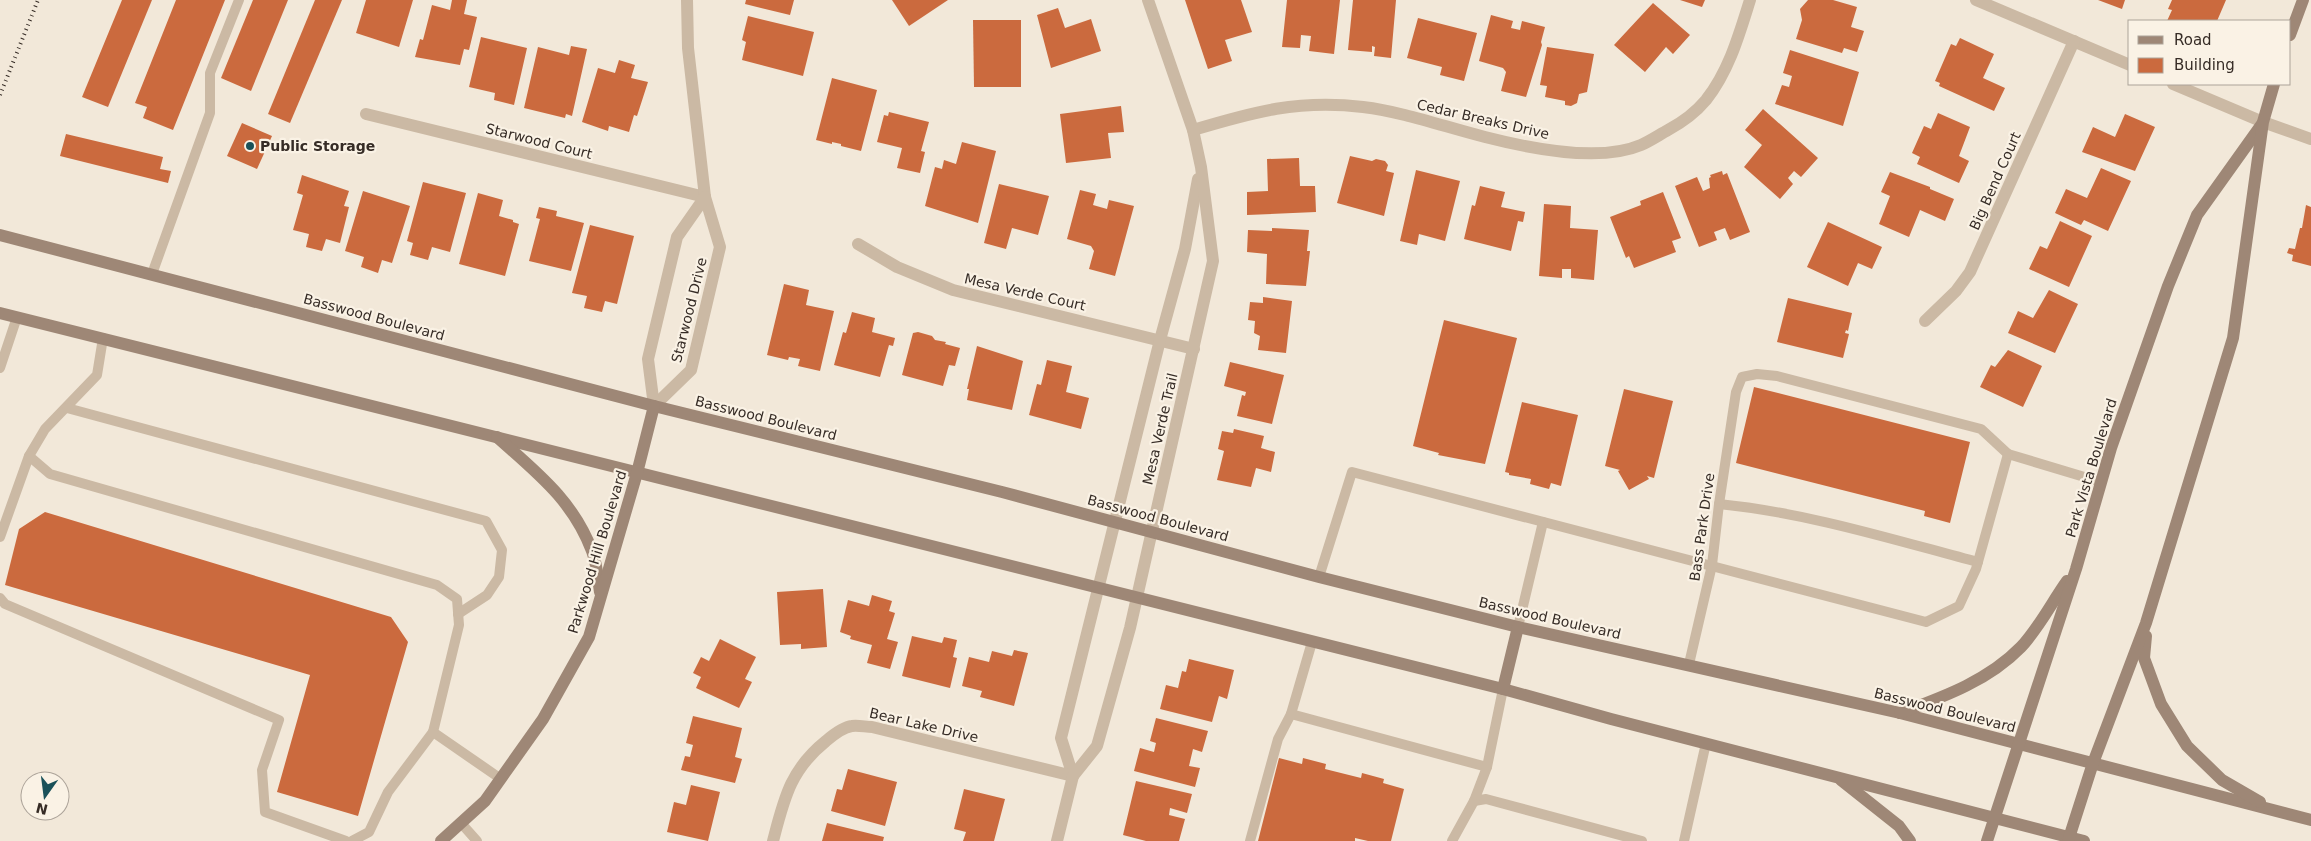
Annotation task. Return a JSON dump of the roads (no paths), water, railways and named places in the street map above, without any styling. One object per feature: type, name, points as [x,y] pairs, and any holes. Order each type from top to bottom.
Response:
[{"type":"main road","points":[[2291,32],[2302,0]]},
{"type":"main road","name":"Park Vista Boulevard","points":[[2068,839],[2093,763],[2146,623],[2232,338],[2264,122],[2274,85]]},
{"type":"main road","name":"Park Vista Boulevard","points":[[1987,841],[2076,569],[2101,482],[2147,343],[2197,215],[2264,122]]},
{"type":"main road","name":"Basswood Boulevard","points":[[0,235],[654,406],[1002,492],[1319,577],[1518,627],[1900,713],[2275,810],[2310,817]]},
{"type":"main road","points":[[0,313],[1503,689],[2068,839],[2084,841]]},
{"type":"main road","name":"Parkwood Hill Boulevard","points":[[441,841],[485,802],[543,720],[584,645],[601,597],[654,406]]},
{"type":"main road","points":[[495,436],[555,488],[584,532],[593,553],[601,597]]},
{"type":"main road","points":[[1900,713],[1962,690],[2021,647],[2076,569]]},
{"type":"main road","points":[[2146,623],[2144,658],[2161,704],[2187,746],[2222,780],[2275,810]]},
{"type":"main road","points":[[1503,689],[1518,627]]},
{"type":"main road","points":[[1837,777],[1899,826],[1910,841]]},
{"type":"street","name":"Starwood Drive","points":[[654,406],[691,370],[720,247],[705,197],[688,48],[687,0]]},
{"type":"street","name":"Mesa Verde Trail","points":[[1057,841],[1073,776],[1097,746],[1137,598],[1213,261],[1201,167],[1192,130],[1148,0]]},
{"type":"street","name":"Cedar Breaks Drive","points":[[1192,130],[1266,109],[1326,104],[1364,107],[1395,113],[1486,137],[1558,152],[1601,153],[1640,145],[1681,122],[1706,101],[1727,65],[1750,0]]},
{"type":"street","points":[[1976,0],[2128,64]]},
{"type":"street","name":"Big Bend Court","points":[[1925,321],[1956,291],[1970,272],[2074,41]]},
{"type":"street","points":[[2175,85],[2264,122],[2311,139]]},
{"type":"street","name":"Starwood Court","points":[[366,114],[705,197]]},
{"type":"street","name":"Mesa Verde Trail","points":[[1073,776],[1061,738],[1160,340],[1185,249],[1201,167]]},
{"type":"street","name":"Starwood Drive","points":[[654,406],[648,359],[677,236],[705,197]]},
{"type":"street","name":"Mesa Verde Court","points":[[858,244],[897,266],[953,290],[1194,349]]},
{"type":"street","name":"Bear Lake Drive","points":[[773,841],[786,790],[796,772],[812,752],[834,734],[852,726],[872,727],[1073,776]]},
{"type":"lane","points":[[152,274],[210,113],[210,73],[239,0]]},
{"type":"lane","points":[[0,368],[17,317]]},
{"type":"lane","points":[[0,537],[29,456],[46,429],[97,375],[103,338]]},
{"type":"lane","name":"Bass Park Drive","points":[[1689,664],[1712,565],[1718,504],[1736,392],[1742,377],[1757,374],[1777,376],[1981,429],[2008,454]]},
{"type":"lane","points":[[67,408],[486,521],[502,550],[499,578],[487,595],[458,614]]},
{"type":"lane","points":[[1319,577],[1352,472],[1926,622],[1959,606],[1978,562],[2008,454],[2101,482]]},
{"type":"lane","points":[[29,456],[50,474],[437,585],[457,599],[459,625],[433,732],[388,792],[369,832],[352,841]]},
{"type":"lane","points":[[1718,504],[1766,509],[1821,520],[1978,562]]},
{"type":"lane","points":[[1518,627],[1543,522]]},
{"type":"lane","points":[[0,598],[5,604],[279,720],[262,770],[265,812],[346,841]]},
{"type":"lane","points":[[1250,841],[1278,739],[1291,714],[1312,642]]},
{"type":"lane","points":[[1452,841],[1474,800],[1487,767],[1503,689]]},
{"type":"lane","points":[[1291,714],[1487,767]]},
{"type":"lane","points":[[433,732],[501,779]]},
{"type":"lane","points":[[1684,841],[1706,743]]},
{"type":"lane","points":[[1474,800],[1486,799],[1642,841]]},
{"type":"lane","points":[[461,823],[476,841]]},
{"type":"railway","points":[[0,95],[38,0]]},
{"type":"place","name":"Public Storage","points":[[250,146]]}]
